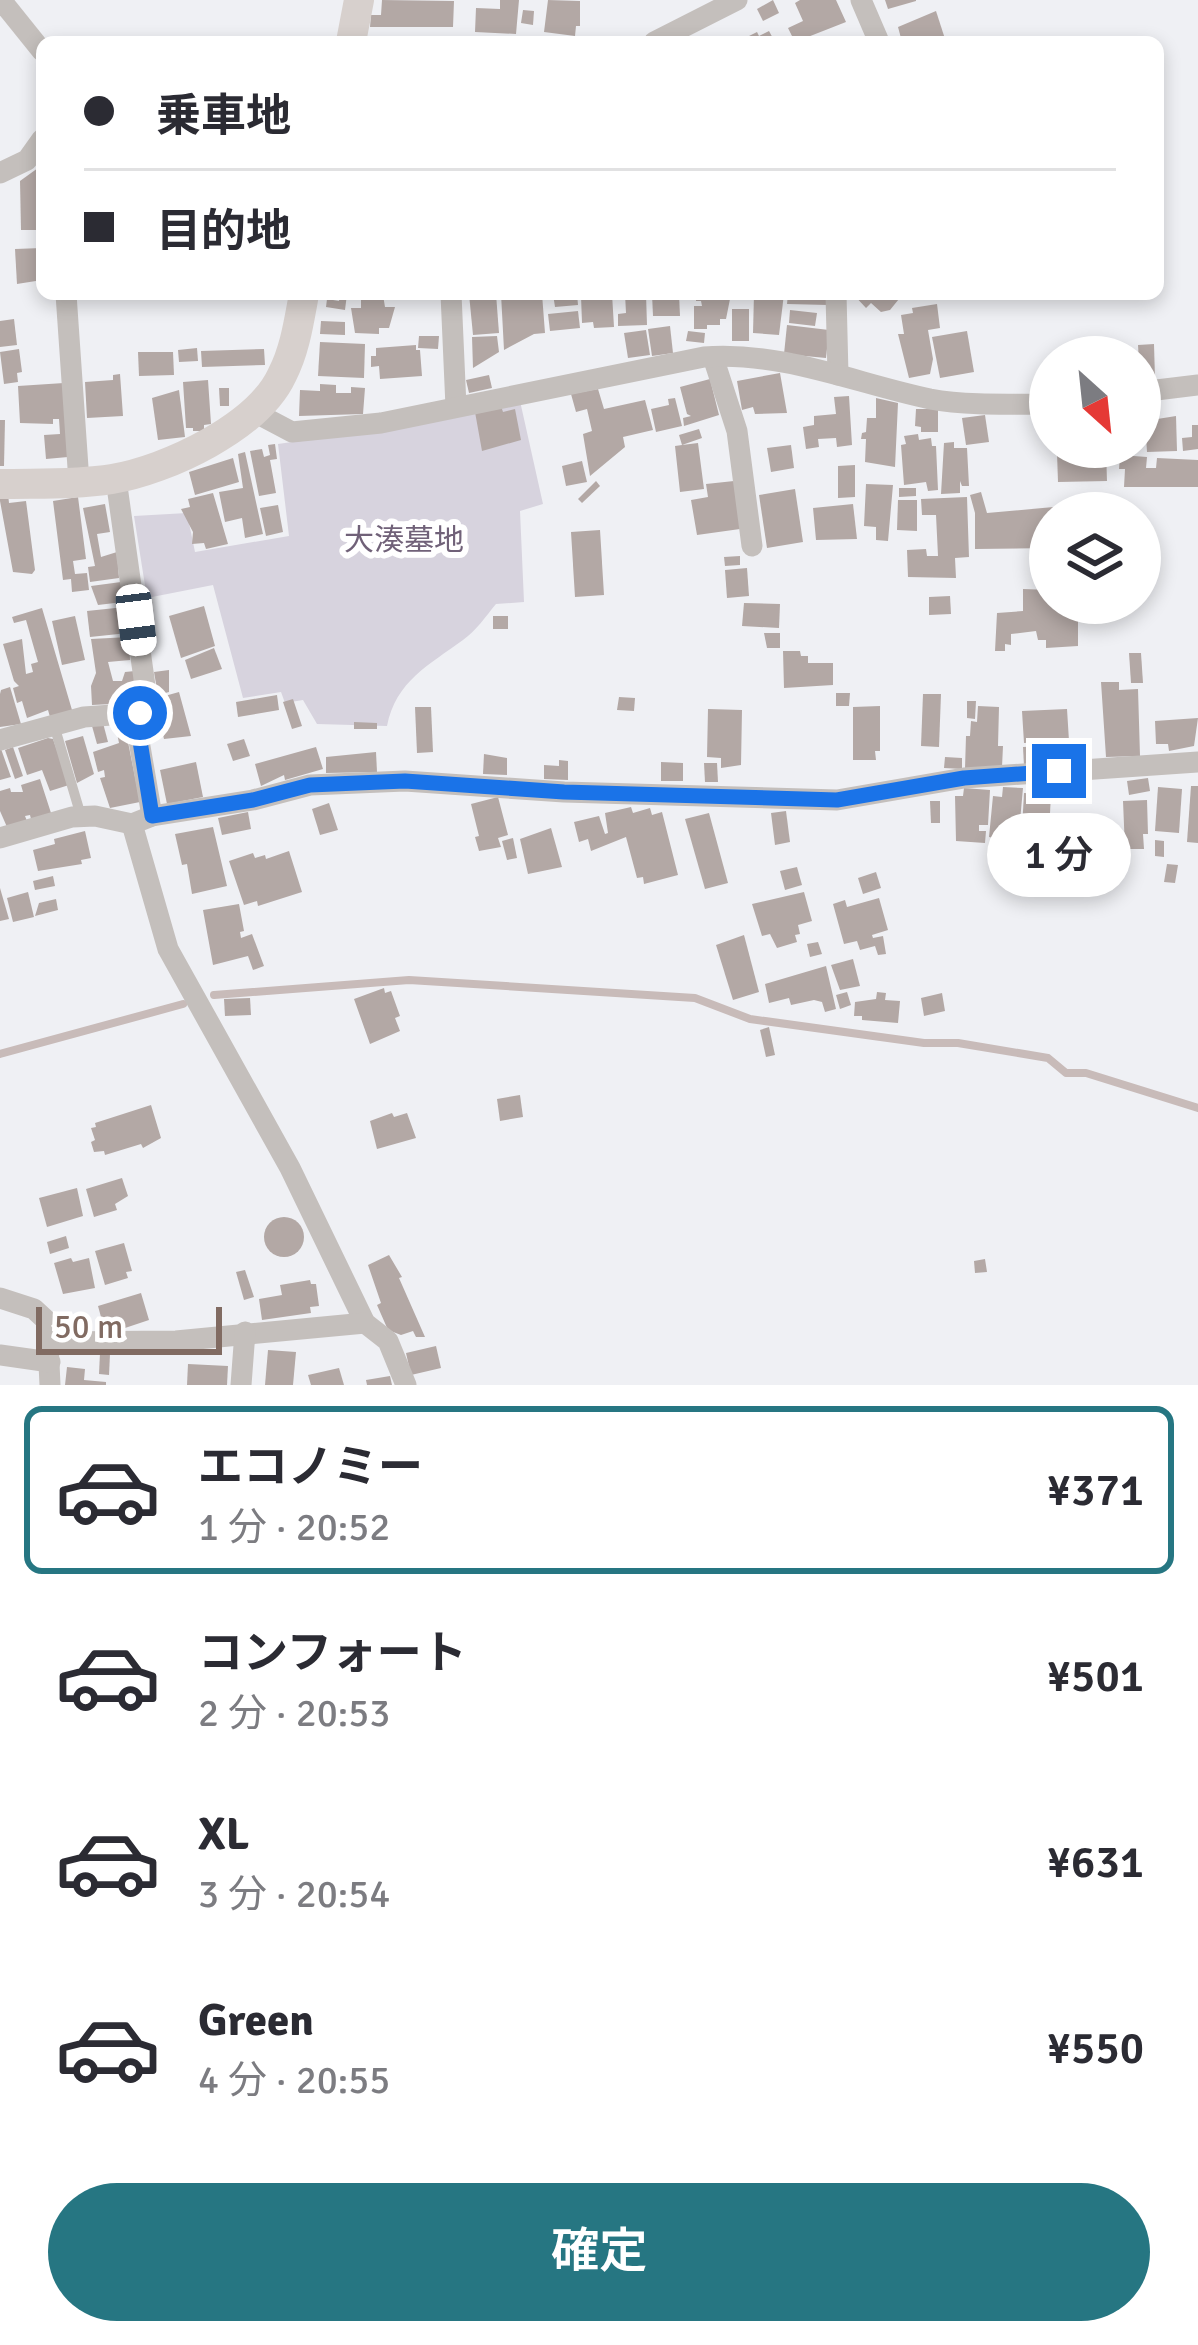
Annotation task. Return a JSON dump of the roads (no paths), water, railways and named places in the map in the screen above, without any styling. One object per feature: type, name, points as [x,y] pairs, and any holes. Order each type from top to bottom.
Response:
[{"type":"main road","points":[[352,36],[359,0]]},
{"type":"main road","points":[[0,484],[116,479],[202,446],[256,412],[282,377],[303,300]]},
{"type":"street","points":[[1,0],[36,44]]},
{"type":"street","points":[[666,36],[737,0]]},
{"type":"street","points":[[861,0],[876,36]]},
{"type":"street","points":[[0,172],[27,160],[36,147]]},
{"type":"street","points":[[66,300],[79,482]]},
{"type":"street","points":[[451,300],[456,407]]},
{"type":"street","points":[[836,300],[838,375]]},
{"type":"street","points":[[256,412],[292,432],[380,423],[713,357],[758,357],[936,400],[1029,403]]},
{"type":"street","points":[[713,357],[737,430],[752,545]]},
{"type":"street","points":[[1161,389],[1198,385]]},
{"type":"street","points":[[116,479],[146,693],[139,735],[142,820],[168,949],[290,1168],[365,1323],[388,1341],[406,1385]]},
{"type":"street","points":[[0,740],[84,717],[140,713]]},
{"type":"street","points":[[0,838],[80,816],[142,820],[310,785],[405,781],[564,792],[837,800],[964,778],[1198,762]]},
{"type":"street","points":[[0,1298],[34,1309],[47,1321],[50,1363]]},
{"type":"street","points":[[0,1355],[50,1363],[176,1341],[365,1323]]},
{"type":"street","points":[[241,1385],[245,1333]]},
{"type":"lane","points":[[54,724],[80,816]]},
{"type":"waterway","points":[[214,995],[409,980],[695,998],[750,1019],[1048,1058],[1066,1073],[1086,1073],[1198,1108]]},
{"type":"waterway","points":[[0,1054],[183,1004]]},
{"type":"park label","name":"大湊墓地","points":[[404,540]]}]
